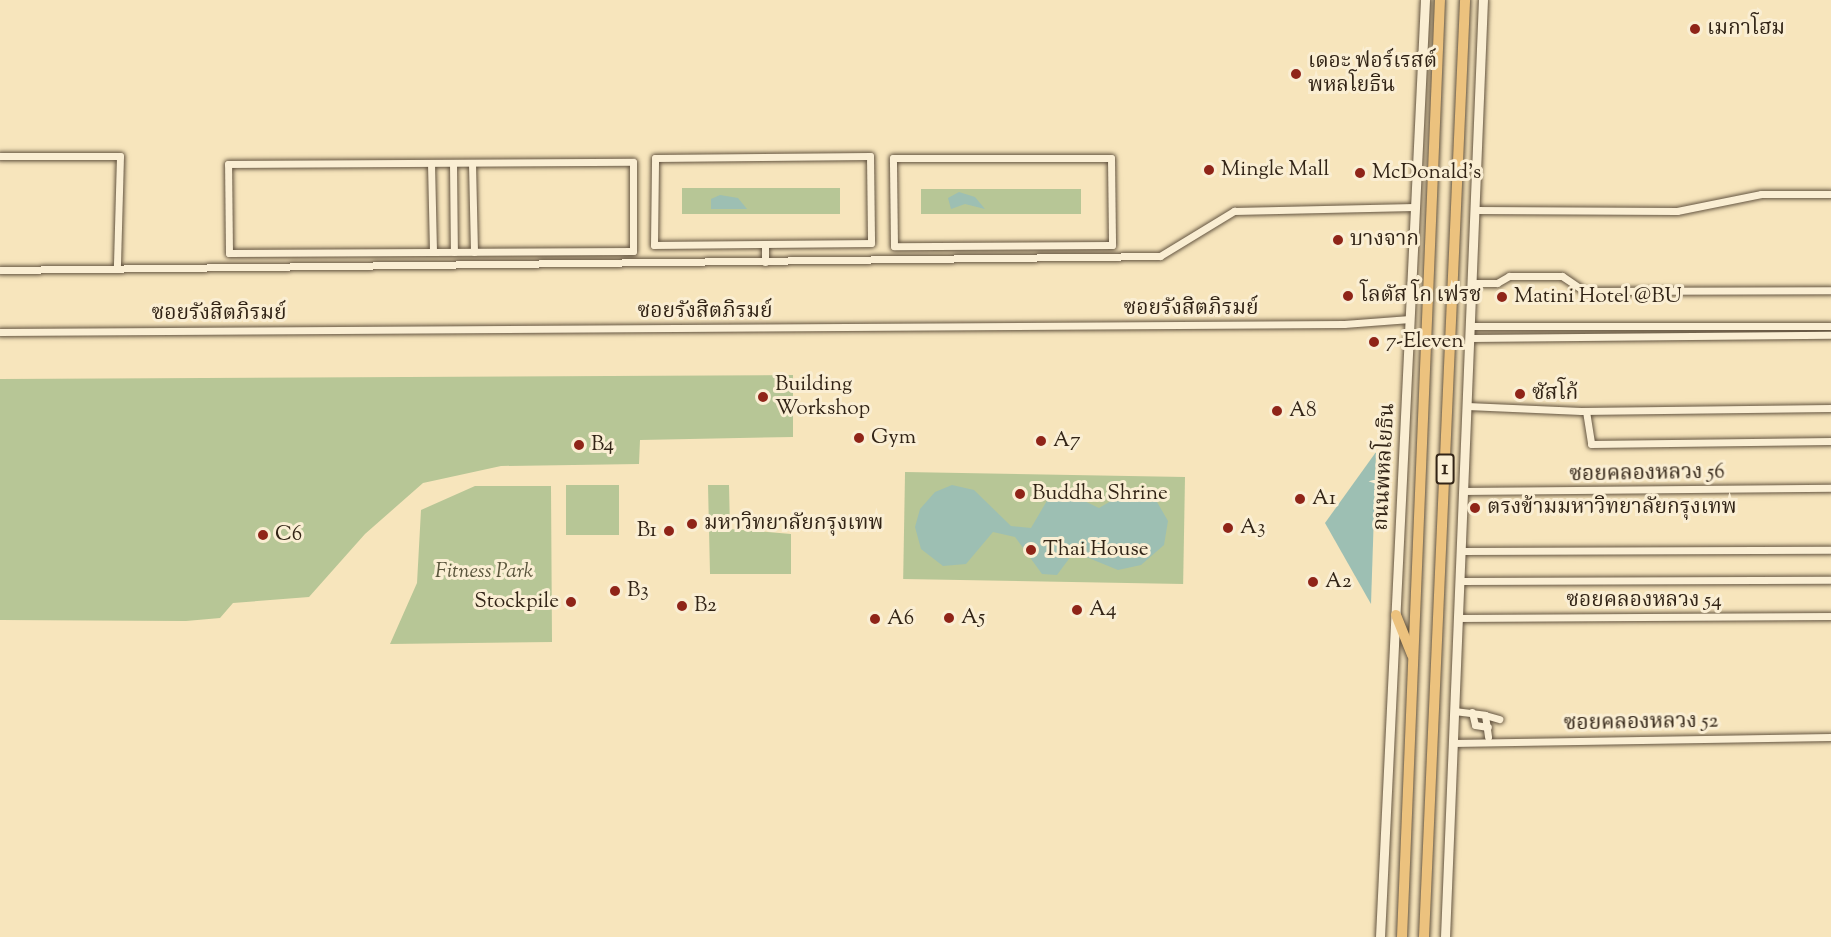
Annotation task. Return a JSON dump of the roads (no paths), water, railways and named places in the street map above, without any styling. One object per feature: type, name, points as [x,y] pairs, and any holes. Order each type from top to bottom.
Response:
[{"type":"highway","name":"ถนนพหลโยธิน","points":[[1402,937],[1440,0]]},
{"type":"highway","name":"1","points":[[1424,937],[1465,0]]},
{"type":"highway","points":[[1396,615],[1413,658]]},
{"type":"main road","name":"ถนนพหลโยธิน","points":[[1382,937],[1425,0]]},
{"type":"main road","name":"1","points":[[1442,937],[1446,894],[1464,491],[1483,0]]},
{"type":"street","points":[[0,156],[120,156],[117,266]]},
{"type":"street","points":[[870,156],[871,243],[765,245],[654,245],[655,158],[870,156]]},
{"type":"street","points":[[893,158],[1111,158],[1112,245],[1002,246],[894,246],[893,158]]},
{"type":"street","points":[[633,162],[633,251],[229,253],[228,164],[453,163],[633,162]]},
{"type":"street","points":[[431,163],[433,252]]},
{"type":"street","points":[[453,163],[454,252]]},
{"type":"street","points":[[472,163],[474,252]]},
{"type":"street","points":[[1474,210],[1677,210],[1761,194],[1831,194]]},
{"type":"street","points":[[0,270],[117,266],[499,266],[1160,256],[1234,210],[1414,207]]},
{"type":"street","points":[[765,245],[765,262]]},
{"type":"street","points":[[1002,246],[1003,260]]},
{"type":"street","points":[[499,252],[499,266]]},
{"type":"street","points":[[1472,283],[1497,283],[1509,276],[1562,276],[1584,291],[1831,290]]},
{"type":"street","name":"ซอยรังสิตภิรมย์","points":[[0,332],[1336,324],[1410,319]]},
{"type":"street","points":[[1470,326],[1831,326]]},
{"type":"street","points":[[1470,338],[1831,335]]},
{"type":"street","points":[[1467,406],[1586,411],[1831,408]]},
{"type":"street","points":[[1586,411],[1591,444],[1831,441]]},
{"type":"street","name":"ซอยคลองหลวง 56","points":[[1464,491],[1831,488]]},
{"type":"street","points":[[1461,551],[1831,550]]},
{"type":"street","points":[[1460,581],[1831,580]]},
{"type":"street","name":"ซอยคลองหลวง 54","points":[[1458,618],[1831,616]]},
{"type":"street","points":[[1454,711],[1472,712],[1499,719]]},
{"type":"street","points":[[1472,712],[1475,725],[1488,727]]},
{"type":"street","points":[[1485,715],[1488,737]]},
{"type":"street","name":"ซอยคลองหลวง 52","points":[[1452,743],[1831,737]]},
{"type":"water","points":[[959,192],[975,197],[985,209],[965,204],[951,209],[948,198]]},
{"type":"water","points":[[720,195],[738,198],[747,209],[711,209],[711,199]]},
{"type":"water","points":[[1376,452],[1371,604],[1325,523]]},
{"type":"water","points":[[952,485],[974,490],[1011,526],[1031,528],[1055,487],[1099,508],[1128,491],[1153,495],[1168,521],[1164,545],[1141,565],[1118,570],[1074,552],[1057,575],[1042,574],[1015,537],[993,532],[966,564],[943,566],[921,549],[915,527],[920,509],[935,492]]},
{"type":"place","name":"เมกาโฮม","points":[[1695,29]]},
{"type":"place","name":"เดอะ ฟอร์เรสต์ พหลโยธิน","points":[[1296,74]]},
{"type":"place","name":"Mingle Mall","points":[[1209,170]]},
{"type":"place","name":"McDonald's","points":[[1360,173]]},
{"type":"place","name":"บางจาก","points":[[1338,240]]},
{"type":"place","name":"โลตัส โก เฟรช","points":[[1348,296]]},
{"type":"place","name":"Matini Hotel @BU","points":[[1502,297]]},
{"type":"place","name":"7-Eleven","points":[[1374,342]]},
{"type":"place","name":"ซัสโก้","points":[[1520,394]]},
{"type":"place","name":"Building Workshop","points":[[763,397]]},
{"type":"place","name":"A8","points":[[1277,411]]},
{"type":"place","name":"Gym","points":[[859,438]]},
{"type":"place","name":"A7","points":[[1041,441]]},
{"type":"place","name":"B4","points":[[579,445]]},
{"type":"place","name":"Buddha Shrine","points":[[1020,494]]},
{"type":"place","name":"A1","points":[[1300,499]]},
{"type":"place","name":"ตรงข้ามมหาวิทยาลัยกรุงเทพ","points":[[1475,508]]},
{"type":"place","name":"มหาวิทยาลัยกรุงเทพ","points":[[692,524]]},
{"type":"place","name":"A3","points":[[1228,528]]},
{"type":"place","name":"B1","points":[[669,531]]},
{"type":"place","name":"C6","points":[[263,535]]},
{"type":"place","name":"Thai House","points":[[1031,550]]},
{"type":"place","name":"A2","points":[[1313,582]]},
{"type":"place","name":"B3","points":[[615,591]]},
{"type":"place","name":"Stockpile","points":[[571,602]]},
{"type":"place","name":"B2","points":[[682,606]]},
{"type":"place","name":"A4","points":[[1077,610]]},
{"type":"place","name":"A5","points":[[949,618]]},
{"type":"place","name":"A6","points":[[875,619]]},
{"type":"park label","name":"Fitness Park","points":[[484,572]]}]
